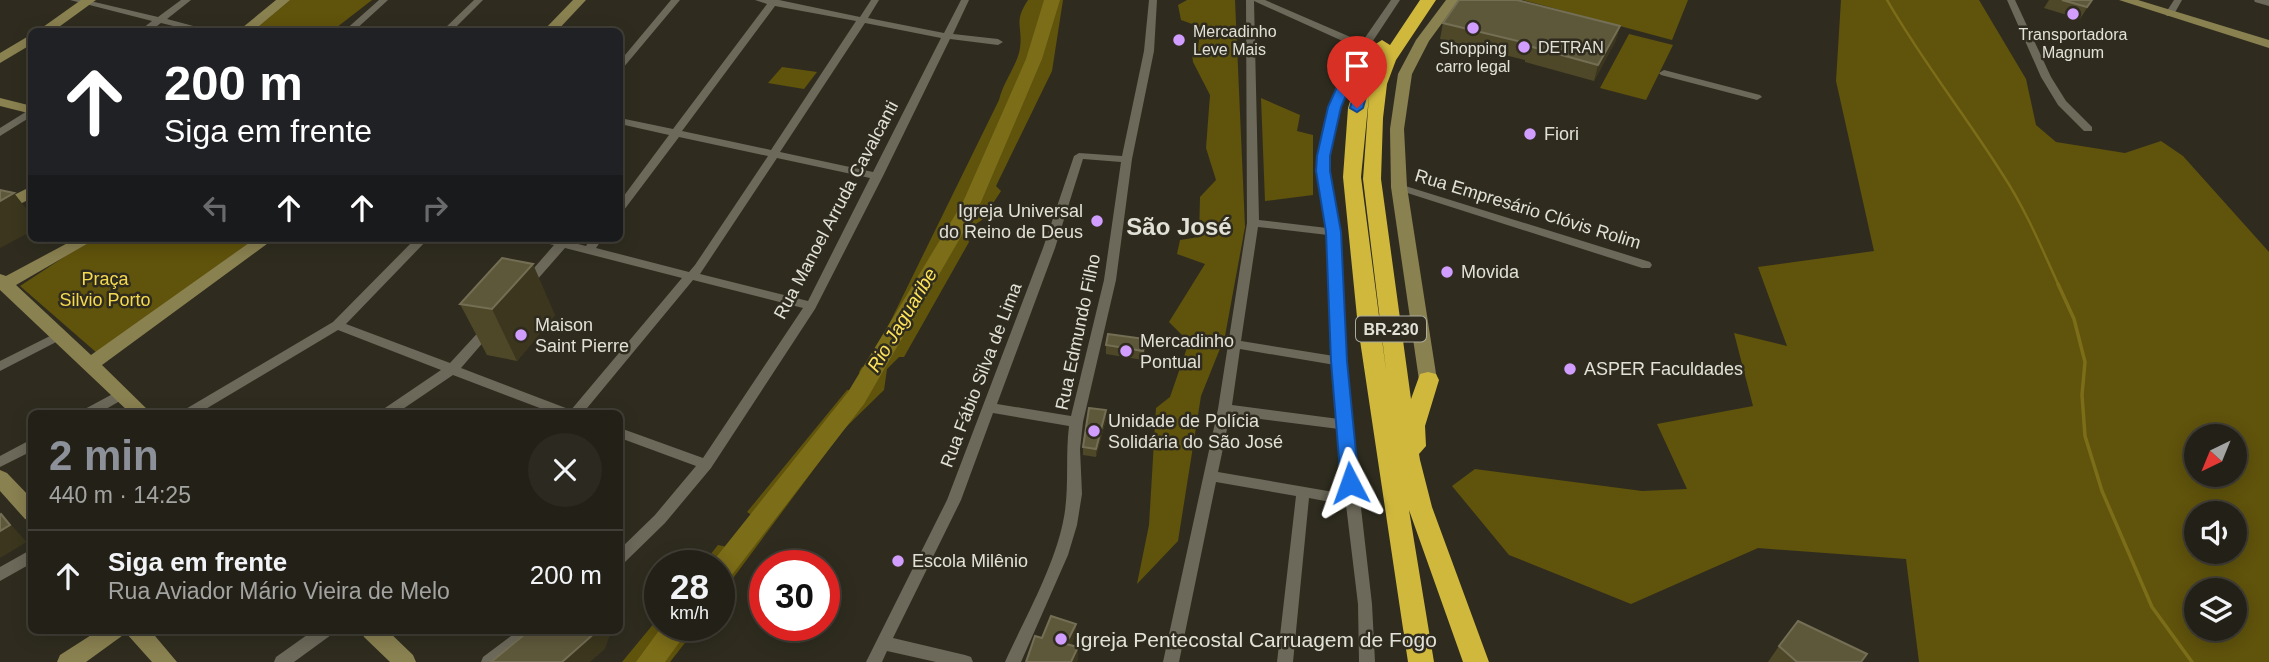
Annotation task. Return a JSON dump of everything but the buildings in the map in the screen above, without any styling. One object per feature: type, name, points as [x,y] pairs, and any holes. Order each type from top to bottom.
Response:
[{"type":"highway","name":"BR-230","points":[[1413,0],[1358,74],[1352,177],[1368,327],[1421,662]]},
{"type":"highway","name":"BR-230","points":[[1428,0],[1388,60],[1379,84],[1374,118],[1372,179],[1408,460],[1420,507],[1476,662]]},
{"type":"highway","points":[[1362,46],[1384,41]]},
{"type":"highway","points":[[1420,507],[1422,492],[1414,426],[1428,380]]},
{"type":"main road","points":[[248,28],[284,0]]},
{"type":"main road","points":[[552,28],[580,0]]},
{"type":"main road","points":[[1428,380],[1399,187],[1396,136],[1402,80],[1423,40],[1453,0]]},
{"type":"main road","points":[[2125,0],[2269,44]]},
{"type":"main road","points":[[47,28],[83,1]]},
{"type":"main road","points":[[0,59],[28,41]]},
{"type":"main road","points":[[0,102],[28,110]]},
{"type":"main road","points":[[0,209],[28,193]]},
{"type":"main road","points":[[81,242],[2,283],[139,410]]},
{"type":"main road","points":[[89,365],[261,242]]},
{"type":"main road","points":[[0,478],[28,509]]},
{"type":"main road","points":[[68,662],[111,634]]},
{"type":"main road","points":[[140,634],[166,662]]},
{"type":"main road","points":[[376,634],[405,662]]},
{"type":"street","points":[[148,28],[187,0]]},
{"type":"street","points":[[352,28],[384,0]]},
{"type":"street","points":[[449,28],[479,0]]},
{"type":"street","points":[[623,62],[676,0]]},
{"type":"street","points":[[760,0],[947,36],[998,42]]},
{"type":"street","points":[[578,410],[690,278],[875,0]]},
{"type":"street","name":"Rua Manoel Arruda Cavalcanti","points":[[623,555],[660,519],[706,464],[811,306],[965,0]]},
{"type":"street","name":"Rua Edmundo Filho","points":[[1013,662],[1061,555],[1070,525],[1075,494],[1073,449],[1076,422],[1110,280],[1127,159],[1149,51],[1153,0]]},
{"type":"street","points":[[1171,662],[1225,409],[1253,223],[1250,0]]},
{"type":"street","points":[[1258,0],[1362,46]]},
{"type":"street","points":[[1367,662],[1365,607],[1351,500],[1339,361],[1334,232],[1324,187],[1323,156],[1335,107],[1358,74],[1362,46],[1396,0]]},
{"type":"street","points":[[2011,0],[2046,77],[2062,103],[2088,129]]},
{"type":"street","points":[[2169,14],[2178,0]]},
{"type":"street","points":[[2258,0],[2269,3]]},
{"type":"street","points":[[83,1],[194,28]]},
{"type":"street","points":[[623,204],[774,1]]},
{"type":"street","points":[[1664,74],[1757,97]]},
{"type":"street","points":[[0,133],[28,114]]},
{"type":"street","points":[[623,122],[878,176]]},
{"type":"street","name":"Rua Fábio Silva de Lima","points":[[874,662],[884,650],[954,500],[1049,248],[1079,156],[1127,159]]},
{"type":"street","name":"Rua Empresário Clóvis Rolim","points":[[1399,187],[1646,265]]},
{"type":"street","points":[[1253,223],[1334,232]]},
{"type":"street","points":[[194,410],[337,325],[419,242]]},
{"type":"street","points":[[554,242],[690,278],[811,306]]},
{"type":"street","points":[[588,251],[594,242]]},
{"type":"street","points":[[517,296],[562,244]]},
{"type":"street","points":[[391,410],[452,369],[498,317]]},
{"type":"street","points":[[337,325],[558,410]]},
{"type":"street","points":[[0,366],[58,336]]},
{"type":"street","points":[[1234,344],[1339,361]]},
{"type":"street","points":[[94,410],[122,394]]},
{"type":"street","points":[[988,407],[1076,422]]},
{"type":"street","points":[[1225,409],[1345,425]]},
{"type":"street","points":[[623,434],[706,464]]},
{"type":"street","points":[[0,462],[28,446]]},
{"type":"street","points":[[1210,476],[1351,500]]},
{"type":"street","points":[[1285,662],[1303,493]]},
{"type":"street","points":[[0,575],[28,558]]},
{"type":"street","points":[[282,662],[320,634]]},
{"type":"street","points":[[489,662],[525,634]]},
{"type":"street","points":[[884,650],[965,662]]},
{"type":"green space","points":[[289,0],[372,0],[336,28],[253,28]]},
{"type":"green space","points":[[1028,0],[1063,0],[1052,71],[996,186],[1001,191],[982,220],[971,227],[966,235],[969,242],[904,357],[899,357],[887,369],[884,390],[843,430],[754,550],[749,550],[749,557],[735,575],[735,550],[714,550],[718,545],[727,547],[753,516],[747,512],[847,390],[854,390],[864,379],[859,372],[862,367],[867,367],[872,359],[999,100],[1020,48],[1020,19]]},
{"type":"green space","points":[[1187,0],[1235,0],[1245,227],[1225,336],[1201,396],[1178,541],[1137,584],[1149,525],[1156,408],[1170,397],[1189,342],[1169,322],[1205,264],[1177,254],[1180,240],[1199,237],[1200,197],[1216,180],[1206,148],[1210,95],[1193,62],[1192,54],[1197,51],[1199,40],[1195,25],[1181,20],[1178,5]]},
{"type":"green space","points":[[1523,0],[1688,0],[1672,40]]},
{"type":"green space","points":[[1841,0],[1979,0],[2026,79],[2036,125],[2056,142],[2125,153],[2161,141],[2183,156],[2269,252],[2269,662],[1919,662],[1906,559],[1758,548],[1631,604],[1509,555],[1452,486],[1475,469],[1642,491],[1687,489],[1657,424],[1753,406],[1734,333],[1787,346],[1758,267],[1874,251],[1836,81]]},
{"type":"green space","points":[[1629,34],[1673,45],[1646,100],[1600,88]]},
{"type":"green space","points":[[782,67],[817,72],[804,89],[768,83]]},
{"type":"green space","points":[[1261,98],[1300,115],[1297,131],[1313,135],[1313,195],[1265,201]]},
{"type":"green space","name":"Praça Silvio Porto","points":[[87,242],[258,242],[97,353],[20,286]]},
{"type":"green space","points":[[644,635],[644,641],[686,641],[670,662],[622,662]]},
{"type":"waterway","name":"Rio Jaguaribe","points":[[735,553],[856,398],[972,202],[1034,59],[1052,0]]},
{"type":"waterway","points":[[1887,0],[2011,188],[2059,286]]},
{"type":"waterway","points":[[2058,284],[2074,319],[2085,362],[2082,395],[2085,436],[2102,491],[2152,607],[2192,662]]},
{"type":"waterway","name":"Rio Jaguaribe","points":[[649,662],[666,641]]},
{"type":"place","name":"Transportadora Magnum","points":[[2073,14]]},
{"type":"place","name":"Shopping carro legal","points":[[1473,28]]},
{"type":"place","name":"Mercadinho Leve Mais","points":[[1179,40]]},
{"type":"place","name":"DETRAN","points":[[1524,47]]},
{"type":"place","name":"Fiori","points":[[1530,134]]},
{"type":"place","name":"Igreja Universal do Reino de Deus","points":[[1097,221]]},
{"type":"place","name":"Movida","points":[[1447,272]]},
{"type":"place","name":"Maison Saint Pierre","points":[[521,335]]},
{"type":"place","name":"Mercadinho Pontual","points":[[1126,351]]},
{"type":"place","name":"ASPER Faculdades","points":[[1570,369]]},
{"type":"place","name":"Unidade de Polícia Solidária do São José","points":[[1094,431]]},
{"type":"place","name":"Escola Milênio","points":[[898,561]]},
{"type":"place","name":"Igreja Pentecostal Carruagem de Fogo","points":[[1061,639]]},
{"type":"district","name":"São José","points":[[1179,226]]},
{"type":"route","points":[[1350,483],[1339,361],[1334,232],[1324,187],[1323,156],[1335,107],[1352,67],[1358,78],[1364,82],[1357,108]]}]
